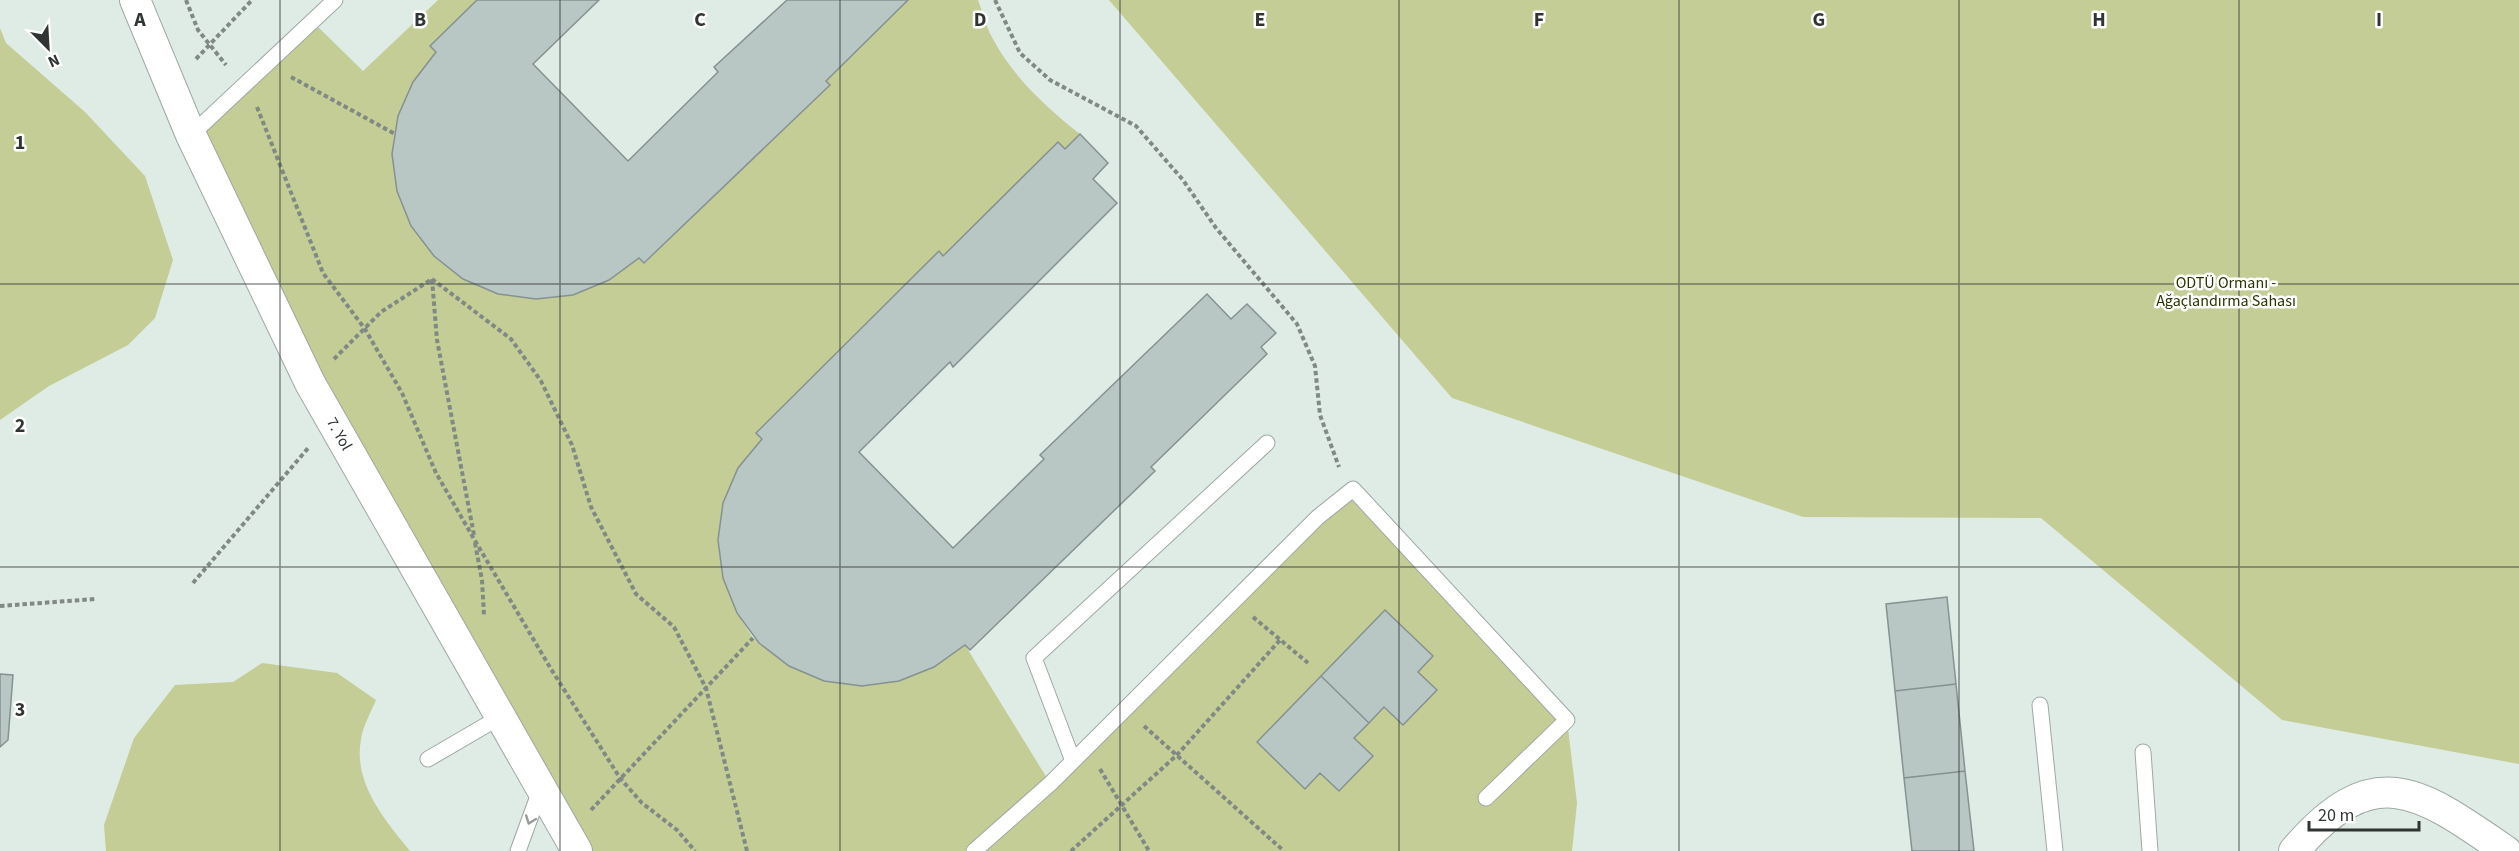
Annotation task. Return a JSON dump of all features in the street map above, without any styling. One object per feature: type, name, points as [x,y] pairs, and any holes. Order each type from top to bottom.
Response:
[{"type":"street","name":"7. Yol","points":[[135,0],[191,135],[310,383],[572,843]]},
{"type":"street","points":[[2294,851],[2336,810],[2363,796],[2386,790],[2419,798],[2469,825],[2506,851]]},
{"type":"lane","points":[[191,135],[335,0]]},
{"type":"lane","points":[[1072,761],[1034,658],[1267,443]]},
{"type":"lane","points":[[974,851],[1087,747],[1318,518],[1353,489],[1567,720],[1486,798]]},
{"type":"lane","points":[[2040,705],[2055,851]]},
{"type":"lane","points":[[428,759],[500,717]]},
{"type":"lane","points":[[2143,752],[2150,851]]},
{"type":"lane","points":[[518,851],[541,788]]},
{"type":"path","points":[[186,0],[198,30],[243,86],[262,115],[323,273],[365,329],[402,393],[436,473],[551,669],[620,778],[642,803],[676,830],[695,851]]},
{"type":"path","points":[[170,85],[252,0]]},
{"type":"path","points":[[995,0],[1020,53],[1050,80],[1136,126],[1183,180],[1216,228],[1297,324],[1315,366],[1320,415],[1336,462],[1353,489]]},
{"type":"path","points":[[267,64],[395,134]]},
{"type":"path","points":[[310,383],[381,312],[432,279]]},
{"type":"path","points":[[432,279],[437,340],[482,580],[484,626]]},
{"type":"path","points":[[432,279],[511,339],[542,381],[572,446],[591,507],[636,594],[674,627],[706,688],[747,851]]},
{"type":"path","points":[[193,583],[332,421]]},
{"type":"path","points":[[0,606],[95,599]]},
{"type":"path","points":[[1233,602],[1308,663]]},
{"type":"path","points":[[572,843],[620,778],[753,638]]},
{"type":"path","points":[[1071,851],[1177,755],[1280,640]]},
{"type":"path","points":[[1125,709],[1284,851]]},
{"type":"path","points":[[1087,747],[1149,851]]},
{"type":"green space","points":[[438,0],[477,0],[413,82],[398,116],[411,226],[434,256],[463,279],[498,294],[536,299],[573,295],[609,280],[639,258],[645,263],[829,85],[826,81],[908,0],[978,0],[986,25],[1010,66],[1043,103],[1080,134],[1065,149],[1058,143],[943,256],[938,252],[890,299],[738,468],[718,540],[723,578],[737,613],[753,638],[789,666],[824,681],[862,686],[899,681],[934,667],[965,645],[1050,783],[1353,489],[1567,720],[1577,803],[1572,851],[577,851],[191,135],[312,21],[363,71]]},
{"type":"green space","name":"ODTÜ Ormanı - Ağaçlandırma Sahası","points":[[1109,0],[2519,0],[2519,764],[2282,720],[2041,518],[1803,517],[1452,398]]},
{"type":"green space","points":[[0,28],[6,43],[85,112],[145,176],[173,260],[155,318],[128,345],[49,386],[0,420]]},
{"type":"green space","points":[[262,663],[337,673],[376,700],[361,739],[362,771],[373,800],[410,851],[106,851],[104,825],[134,738],[175,685],[233,682]]},
{"type":"building","points":[[477,0],[599,0],[533,64],[628,161],[718,72],[714,67],[787,0],[908,0],[826,81],[830,85],[644,263],[639,258],[609,280],[573,295],[536,299],[498,294],[463,279],[434,256],[411,226],[397,191],[392,154],[398,116],[413,82],[436,52],[430,46]]},
{"type":"building","points":[[1080,134],[1108,163],[1093,179],[1117,203],[953,367],[950,362],[859,452],[953,548],[1044,459],[1040,455],[1207,294],[1231,319],[1247,304],[1276,333],[1261,347],[1267,354],[1151,467],[1155,471],[970,650],[965,645],[934,667],[899,681],[862,686],[824,681],[789,666],[759,643],[737,613],[723,578],[718,540],[723,503],[738,468],[762,439],[756,433],[939,251],[943,256],[1058,142],[1065,149]]},
{"type":"building","points":[[1947,597],[1956,684],[1895,691],[1886,604]]},
{"type":"building","points":[[1385,610],[1433,656],[1418,672],[1437,690],[1403,725],[1384,707],[1369,723],[1321,676]]},
{"type":"building","points":[[0,674],[13,675],[8,740],[0,747]]},
{"type":"building","points":[[1321,676],[1369,723],[1354,738],[1373,756],[1339,791],[1320,773],[1305,789],[1257,742]]},
{"type":"building","points":[[1956,684],[1965,771],[1904,778],[1895,691]]},
{"type":"building","points":[[1965,771],[1974,851],[1912,851],[1904,778]]}]
